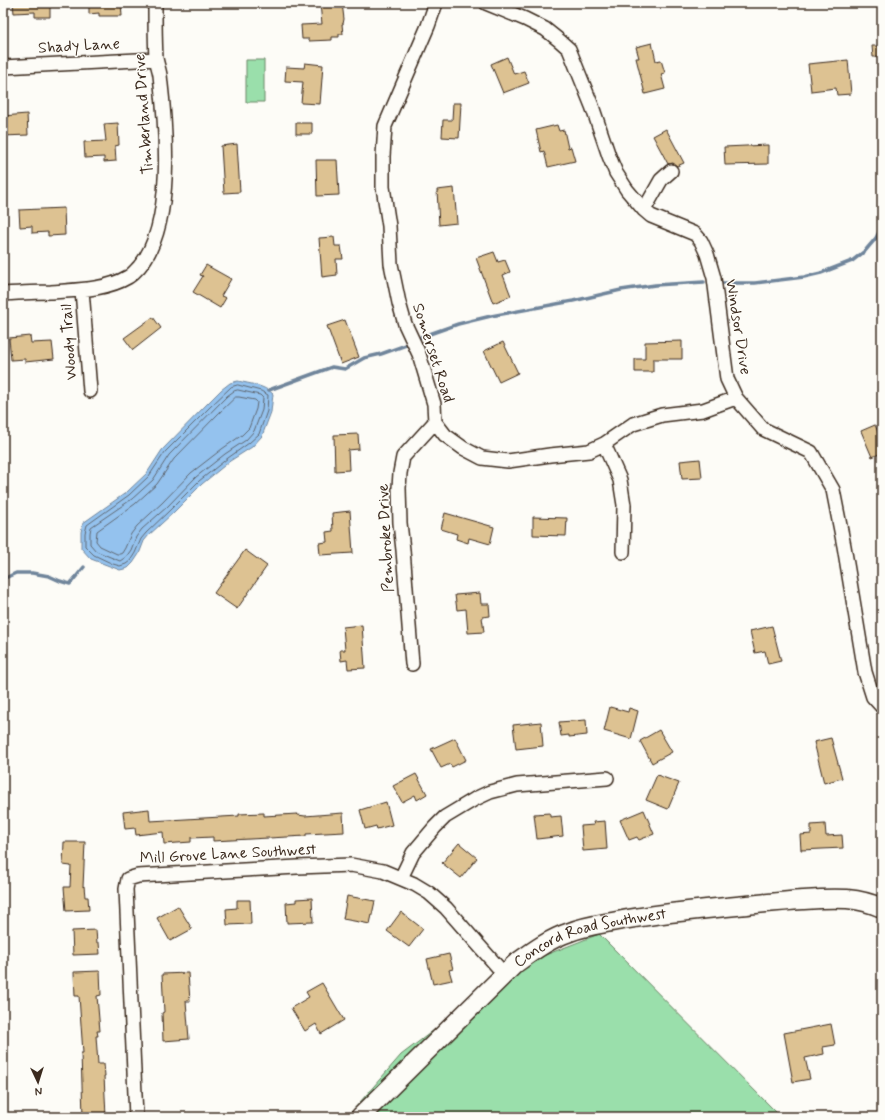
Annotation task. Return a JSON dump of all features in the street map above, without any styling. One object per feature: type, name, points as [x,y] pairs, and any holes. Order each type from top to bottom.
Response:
[{"type":"street","name":"Timberland Drive","points":[[3,294],[82,290],[118,282],[130,276],[145,260],[158,227],[164,202],[166,146],[160,74],[156,59],[155,3]]},
{"type":"street","name":"Somerset Road","points":[[436,3],[428,26],[385,126],[383,156],[383,187],[394,280],[404,324],[419,354],[434,404],[435,422],[445,434],[463,448],[482,458],[508,461],[589,451],[604,444],[633,424],[662,415],[703,410],[736,398]]},
{"type":"street","name":"Windsor Drive","points":[[486,3],[545,29],[569,49],[592,106],[609,156],[616,173],[627,190],[644,210],[652,216],[695,234],[701,241],[707,254],[714,278],[727,379],[736,398],[763,429],[811,452],[833,490],[865,672],[873,697],[882,707]]},
{"type":"street","name":"Shady Lane","points":[[3,67],[156,59]]},
{"type":"street","points":[[644,210],[661,180],[671,171]]},
{"type":"street","name":"Woody Trail","points":[[82,290],[90,391]]},
{"type":"street","name":"Pembroke Drive","points":[[412,664],[400,523],[400,473],[402,457],[435,422]]},
{"type":"street","points":[[604,444],[620,480],[624,505],[623,552]]},
{"type":"street","points":[[401,878],[413,853],[445,817],[475,799],[490,792],[517,785],[607,778]]},
{"type":"street","name":"Mill Grove Lane Southwest","points":[[136,1117],[126,889],[128,879],[149,875],[351,865],[383,871],[414,884],[429,893],[446,908],[504,974]]},
{"type":"street","name":"Concord Road Southwest","points":[[360,1117],[504,974],[538,947],[559,936],[581,928],[635,917],[731,906],[810,900],[847,899],[882,908]]},
{"type":"green space","points":[[246,60],[264,60],[264,102],[246,102]]},
{"type":"green space","points":[[599,934],[781,1117],[347,1117],[401,1055],[520,965]]},
{"type":"water","points":[[238,381],[261,387],[273,394],[271,412],[262,436],[252,447],[230,461],[202,484],[149,535],[144,541],[139,554],[128,568],[120,570],[91,559],[81,548],[81,532],[83,523],[127,492],[147,473],[162,450],[221,390],[230,383]]},
{"type":"building","points":[[13,3],[50,3],[50,17],[35,17],[35,12],[14,13]]},
{"type":"building","points":[[89,3],[121,3],[122,16],[99,16],[99,13],[89,14]]},
{"type":"building","points":[[320,3],[342,3],[344,19],[342,24],[343,34],[339,34],[339,37],[332,37],[332,40],[309,41],[309,39],[302,39],[301,25],[322,24]]},
{"type":"building","points":[[652,43],[656,61],[661,60],[665,73],[661,74],[665,89],[645,94],[636,58],[639,58],[636,47]]},
{"type":"building","points":[[872,46],[882,46],[882,57],[873,57]]},
{"type":"building","points":[[507,57],[514,74],[524,71],[529,83],[503,93],[491,64]]},
{"type":"building","points":[[848,60],[851,94],[837,95],[836,88],[811,91],[808,64]]},
{"type":"building","points":[[305,63],[323,65],[320,104],[301,103],[303,82],[285,81],[286,67],[304,68]]},
{"type":"building","points":[[453,103],[461,103],[459,138],[442,137],[443,120],[452,120]]},
{"type":"building","points":[[27,114],[28,135],[3,136],[3,116]]},
{"type":"building","points":[[118,123],[119,145],[115,146],[116,161],[104,162],[104,157],[85,158],[84,142],[106,141],[104,124]]},
{"type":"building","points":[[296,123],[312,123],[312,134],[296,134]]},
{"type":"building","points":[[557,125],[559,131],[564,130],[568,148],[571,147],[575,161],[548,167],[544,151],[541,152],[536,130]]},
{"type":"building","points":[[666,129],[684,163],[677,166],[673,163],[668,164],[653,136]]},
{"type":"building","points":[[237,144],[240,192],[224,193],[221,146]]},
{"type":"building","points":[[768,145],[768,164],[725,165],[724,147]]},
{"type":"building","points":[[316,160],[337,160],[339,195],[317,196]]},
{"type":"building","points":[[454,188],[457,223],[439,225],[437,190]]},
{"type":"building","points":[[64,208],[65,235],[48,236],[48,232],[32,233],[32,226],[20,227],[19,210]]},
{"type":"building","points":[[334,237],[335,246],[341,246],[343,259],[336,259],[337,275],[322,277],[319,238]]},
{"type":"building","points":[[494,252],[498,262],[505,260],[510,272],[503,275],[511,296],[493,303],[476,258]]},
{"type":"building","points":[[206,265],[231,279],[221,296],[226,298],[220,308],[193,292],[203,276],[200,275]]},
{"type":"building","points":[[153,317],[161,328],[133,350],[124,338]]},
{"type":"building","points":[[345,320],[359,357],[341,364],[327,326]]},
{"type":"building","points":[[30,336],[31,343],[52,342],[54,359],[25,362],[25,359],[11,360],[9,338]]},
{"type":"building","points":[[682,341],[682,359],[653,359],[653,372],[635,372],[635,359],[645,359],[645,342]]},
{"type":"building","points":[[503,342],[518,373],[499,382],[484,351]]},
{"type":"building","points":[[875,425],[882,441],[882,453],[872,457],[861,431]]},
{"type":"building","points":[[358,434],[359,449],[348,450],[349,470],[335,471],[334,435]]},
{"type":"building","points":[[700,459],[702,478],[682,479],[680,461]]},
{"type":"building","points":[[350,511],[353,553],[320,555],[319,543],[327,542],[326,532],[333,531],[332,513]]},
{"type":"building","points":[[445,513],[494,527],[490,544],[469,538],[468,543],[456,539],[457,534],[441,529]]},
{"type":"building","points":[[533,517],[567,518],[566,536],[533,535]]},
{"type":"building","points":[[245,550],[267,566],[237,609],[214,593]]},
{"type":"building","points":[[480,593],[481,604],[489,604],[490,616],[482,617],[484,632],[468,633],[466,609],[457,610],[455,595]]},
{"type":"building","points":[[362,625],[365,668],[348,669],[347,660],[341,661],[340,650],[345,650],[343,627]]},
{"type":"building","points":[[772,626],[781,661],[768,664],[765,651],[755,653],[750,631]]},
{"type":"building","points":[[610,707],[628,712],[629,708],[638,711],[631,739],[604,731]]},
{"type":"building","points":[[586,720],[587,735],[569,737],[569,735],[561,736],[559,722]]},
{"type":"building","points":[[541,722],[543,746],[516,749],[513,725]]},
{"type":"building","points":[[659,730],[672,752],[652,763],[640,741]]},
{"type":"building","points":[[455,738],[466,760],[452,767],[450,764],[441,768],[431,749]]},
{"type":"building","points":[[831,738],[842,778],[824,783],[814,742]]},
{"type":"building","points":[[416,774],[427,794],[417,800],[415,795],[402,802],[393,786]]},
{"type":"building","points":[[657,775],[679,783],[668,809],[646,800]]},
{"type":"building","points":[[386,802],[392,825],[377,829],[376,826],[365,829],[360,810]]},
{"type":"building","points":[[149,809],[150,821],[239,816],[239,814],[264,813],[264,816],[297,814],[305,816],[343,813],[344,832],[306,834],[306,836],[213,841],[213,837],[191,838],[191,842],[164,844],[163,832],[136,835],[135,828],[125,829],[123,812]]},
{"type":"building","points":[[644,810],[654,834],[639,840],[637,837],[629,840],[620,820]]},
{"type":"building","points":[[550,813],[550,817],[561,816],[563,836],[537,839],[534,814]]},
{"type":"building","points":[[605,821],[607,849],[583,851],[581,826],[594,825],[593,822]]},
{"type":"building","points":[[825,824],[826,836],[842,835],[843,848],[801,850],[800,835],[811,834],[811,825]]},
{"type":"building","points":[[64,842],[85,842],[83,887],[84,886],[85,897],[88,897],[89,910],[66,911],[64,887],[70,887],[71,866],[63,865]]},
{"type":"building","points":[[459,843],[477,858],[461,878],[442,863]]},
{"type":"building","points":[[347,896],[375,901],[370,924],[343,919]]},
{"type":"building","points":[[312,898],[313,922],[287,923],[286,903],[296,902],[296,899]]},
{"type":"building","points":[[237,900],[250,900],[251,924],[227,925],[226,909],[237,908]]},
{"type":"building","points":[[178,906],[192,929],[170,941],[157,918]]},
{"type":"building","points":[[401,912],[423,929],[409,947],[387,931]]},
{"type":"building","points":[[96,930],[100,954],[73,955],[72,931]]},
{"type":"building","points":[[449,954],[453,969],[449,970],[452,980],[433,984],[427,959]]},
{"type":"building","points":[[100,971],[101,995],[97,996],[100,1031],[97,1031],[98,1036],[96,1036],[98,1064],[104,1064],[106,1116],[83,1117],[81,1053],[83,1053],[79,996],[75,996],[74,972]]},
{"type":"building","points":[[188,973],[190,1001],[186,1001],[189,1039],[163,1041],[162,1013],[164,1012],[162,974]]},
{"type":"building","points":[[322,983],[344,1020],[321,1034],[316,1024],[305,1031],[291,1008],[309,997],[306,992]]},
{"type":"building","points":[[831,1024],[835,1045],[823,1047],[824,1054],[805,1058],[810,1079],[793,1082],[784,1033]]},
{"type":"waterway","points":[[722,283],[755,283],[804,277],[821,273],[852,261],[865,251],[876,238],[882,226]]},
{"type":"waterway","points":[[421,337],[458,324],[491,316],[573,301],[621,290],[655,285],[704,282]]},
{"type":"waterway","points":[[269,390],[332,367],[345,369],[364,358],[381,354],[406,345]]},
{"type":"waterway","points":[[3,579],[16,573],[32,573],[49,576],[70,584],[84,567]]}]
